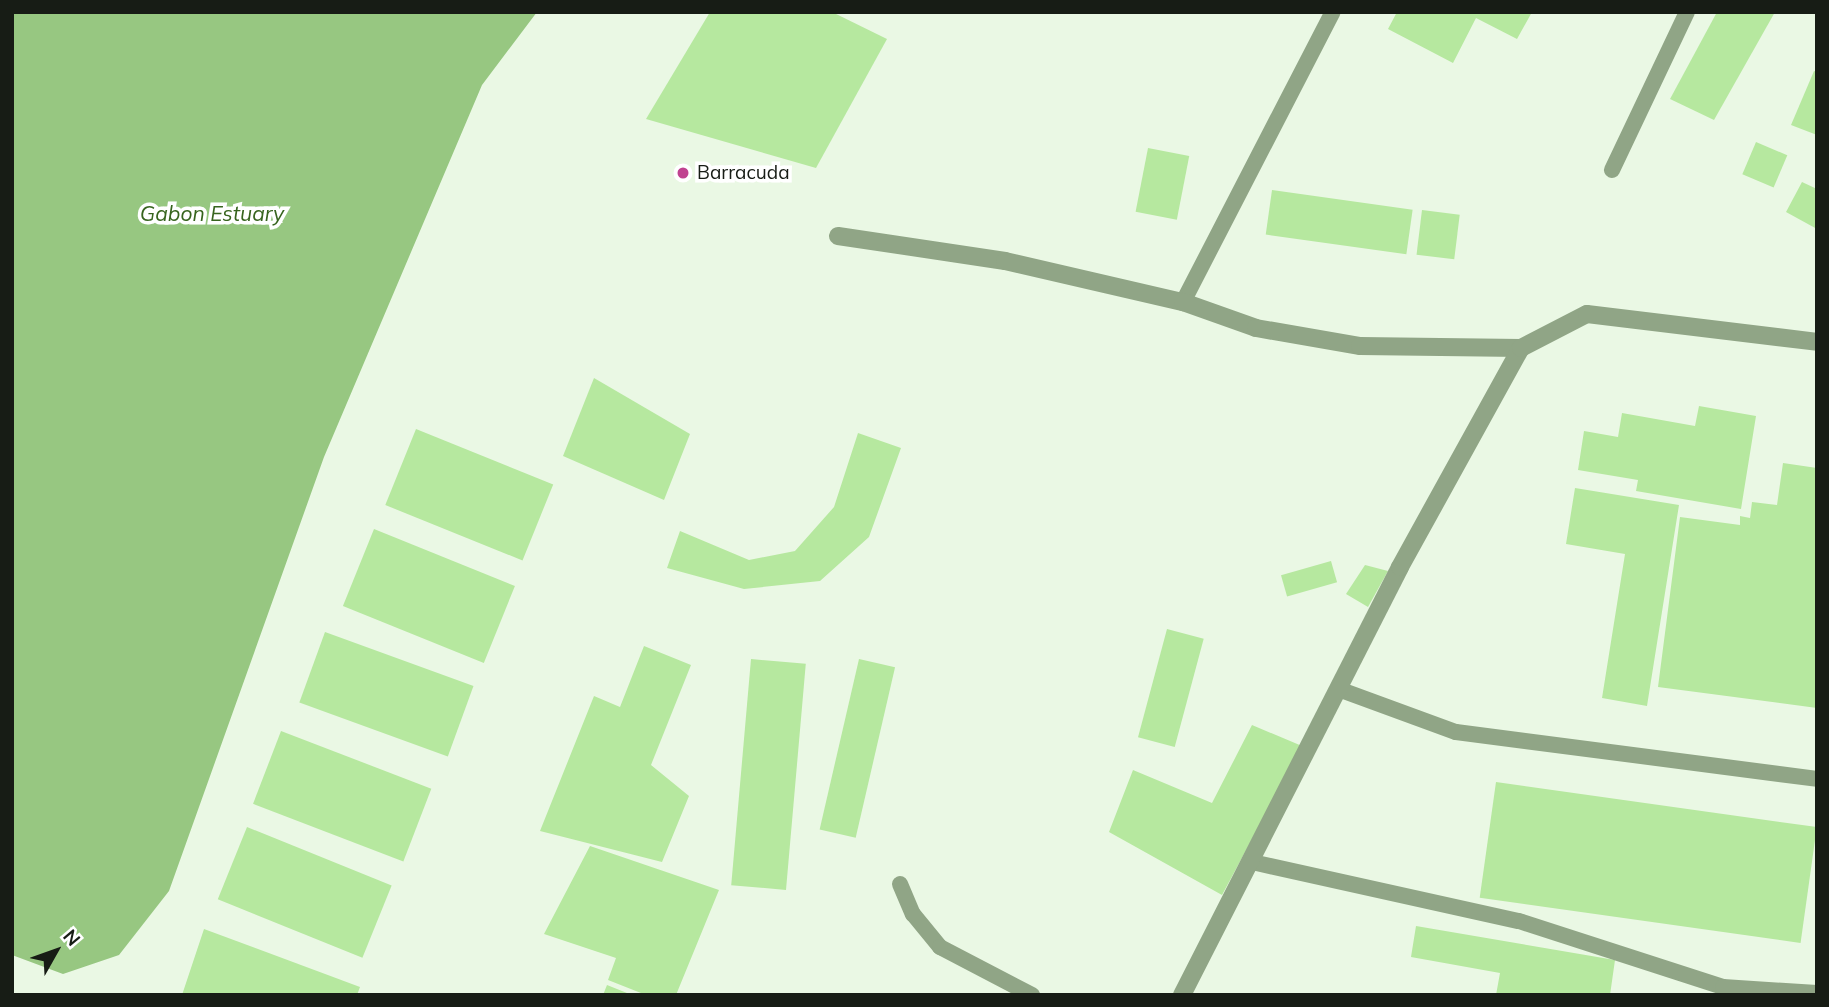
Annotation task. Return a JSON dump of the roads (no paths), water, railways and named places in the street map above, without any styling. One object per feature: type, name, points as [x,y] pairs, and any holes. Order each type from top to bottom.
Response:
[{"type":"street","points":[[838,236],[1005,261],[1183,302],[1256,328],[1360,346],[1521,348],[1587,314],[1817,342]]},
{"type":"street","points":[[1182,995],[1521,348]]},
{"type":"lane","points":[[1183,302],[1333,12]]},
{"type":"lane","points":[[1612,170],[1687,12]]},
{"type":"lane","points":[[1341,690],[1456,732],[1817,779]]},
{"type":"lane","points":[[1252,862],[1520,921],[1723,987],[1817,993]]},
{"type":"lane","points":[[900,884],[913,914],[940,947],[1032,995]]},
{"type":"water","name":"Gabon Estuary","points":[[12,12],[537,12],[482,85],[324,457],[169,891],[119,955],[63,974],[12,955]]},
{"type":"place","name":"Barracuda","points":[[683,173]]}]
